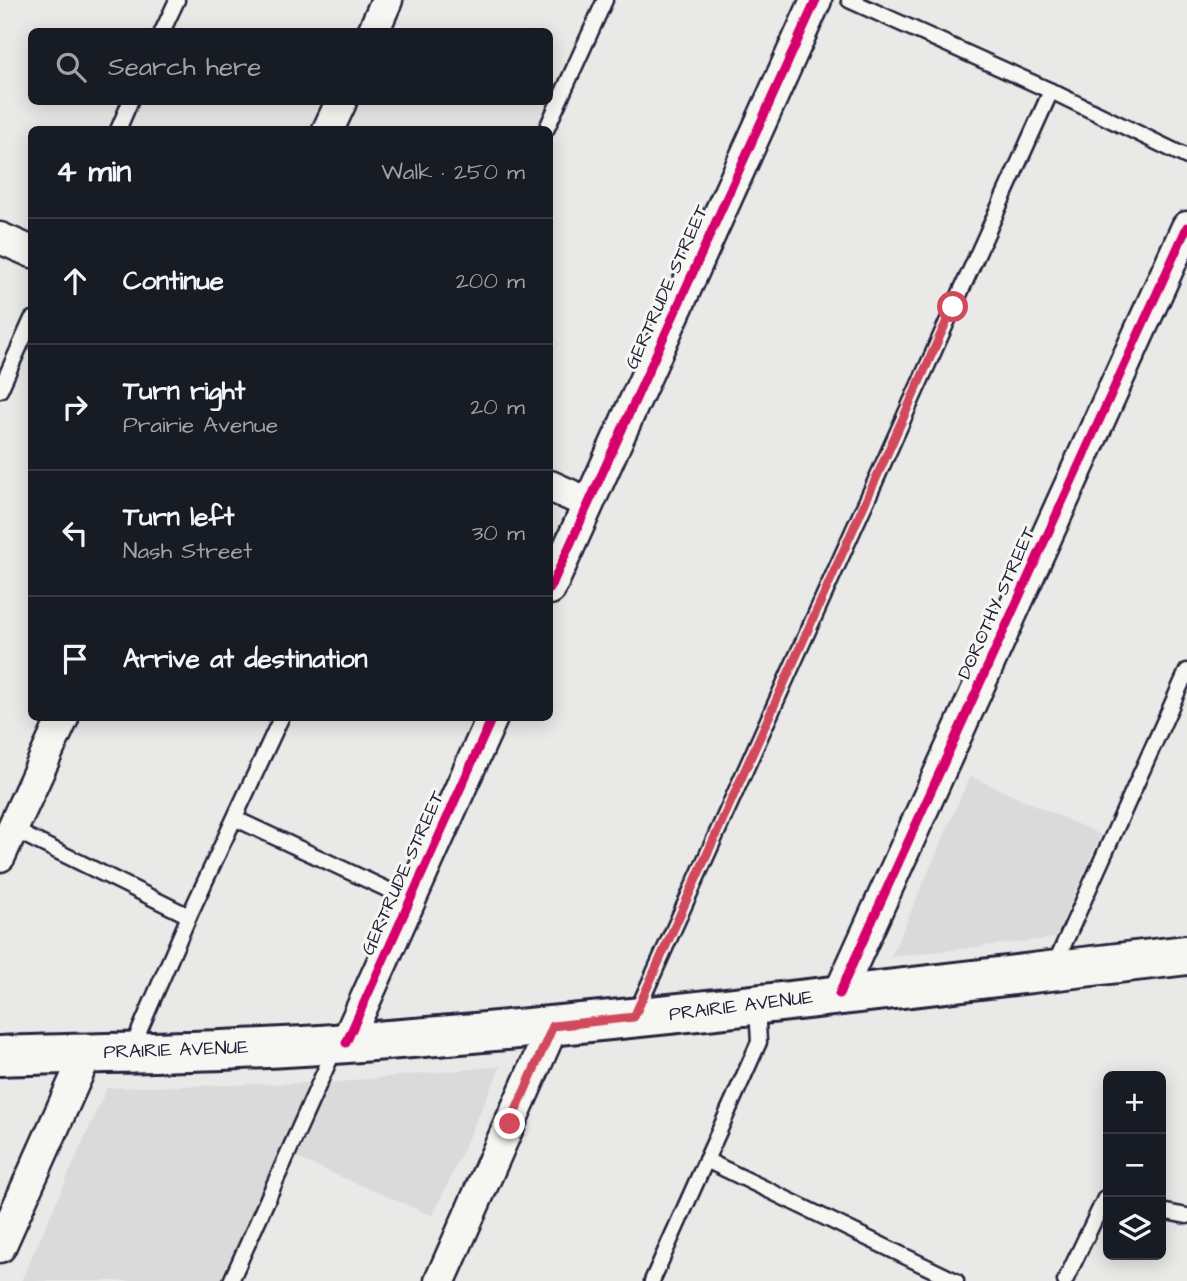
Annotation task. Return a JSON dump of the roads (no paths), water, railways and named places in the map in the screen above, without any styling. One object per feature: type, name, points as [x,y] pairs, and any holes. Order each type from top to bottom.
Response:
[{"type":"main road","name":"PRAIRIE AVENUE","points":[[0,1056],[342,1044],[757,1006],[839,994],[1187,955]]},
{"type":"street","points":[[375,28],[387,0]]},
{"type":"street","name":"GERTRUDE STREET","points":[[553,582],[816,0]]},
{"type":"street","points":[[330,126],[340,105]]},
{"type":"street","name":"DOROTHY STREET","points":[[839,994],[1187,227]]},
{"type":"street","points":[[0,238],[28,250]]},
{"type":"street","points":[[553,487],[588,503]]},
{"type":"street","points":[[0,856],[62,721]]},
{"type":"street","name":"GERTRUDE STREET","points":[[342,1044],[491,721]]},
{"type":"street","points":[[440,1281],[553,1026]]},
{"type":"street","points":[[0,1247],[88,1053]]},
{"type":"lane","points":[[164,28],[177,0]]},
{"type":"lane","points":[[548,126],[604,0]]},
{"type":"lane","points":[[849,0],[1051,91],[1187,157]]},
{"type":"lane","points":[[634,1017],[1051,91]]},
{"type":"lane","points":[[120,126],[130,105]]},
{"type":"lane","points":[[0,390],[28,328]]},
{"type":"lane","points":[[1052,970],[1187,671]]},
{"type":"lane","points":[[131,1052],[280,721]]},
{"type":"lane","points":[[236,818],[410,901]]},
{"type":"lane","points":[[12,829],[190,916]]},
{"type":"lane","points":[[652,1281],[760,1042],[757,1006]]},
{"type":"lane","points":[[231,1281],[342,1044]]},
{"type":"lane","points":[[706,1160],[956,1281]]},
{"type":"lane","points":[[1065,1281],[1103,1202]]},
{"type":"lane","points":[[1166,1212],[1187,1216]]}]
